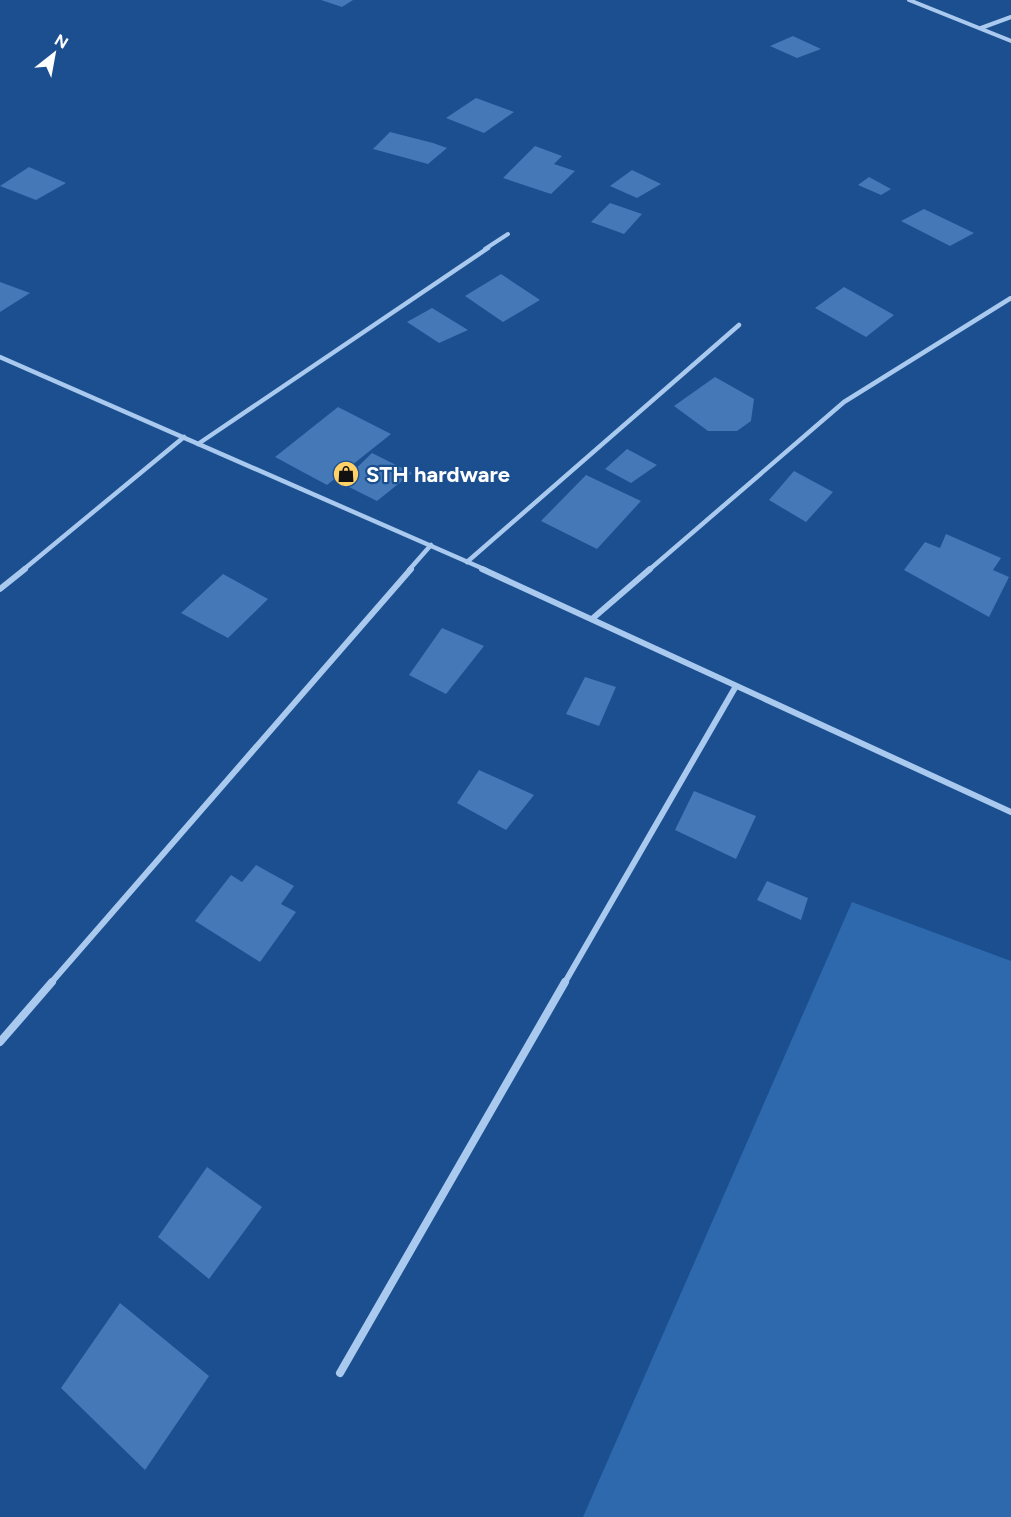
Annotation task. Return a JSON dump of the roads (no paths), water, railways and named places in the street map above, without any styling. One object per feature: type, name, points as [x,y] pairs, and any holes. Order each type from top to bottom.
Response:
[{"type":"street","points":[[909,0],[1011,41]]},
{"type":"street","points":[[980,28],[1011,17]]},
{"type":"street","points":[[198,444],[508,234]]},
{"type":"street","points":[[592,620],[844,402],[1011,298]]},
{"type":"street","points":[[466,562],[739,325]]},
{"type":"street","points":[[0,357],[431,545],[1011,812]]},
{"type":"street","points":[[0,589],[184,437]]},
{"type":"street","points":[[0,1042],[431,545]]},
{"type":"street","points":[[340,1373],[736,686]]},
{"type":"place","name":"STH hardware","points":[[346,474]]}]
